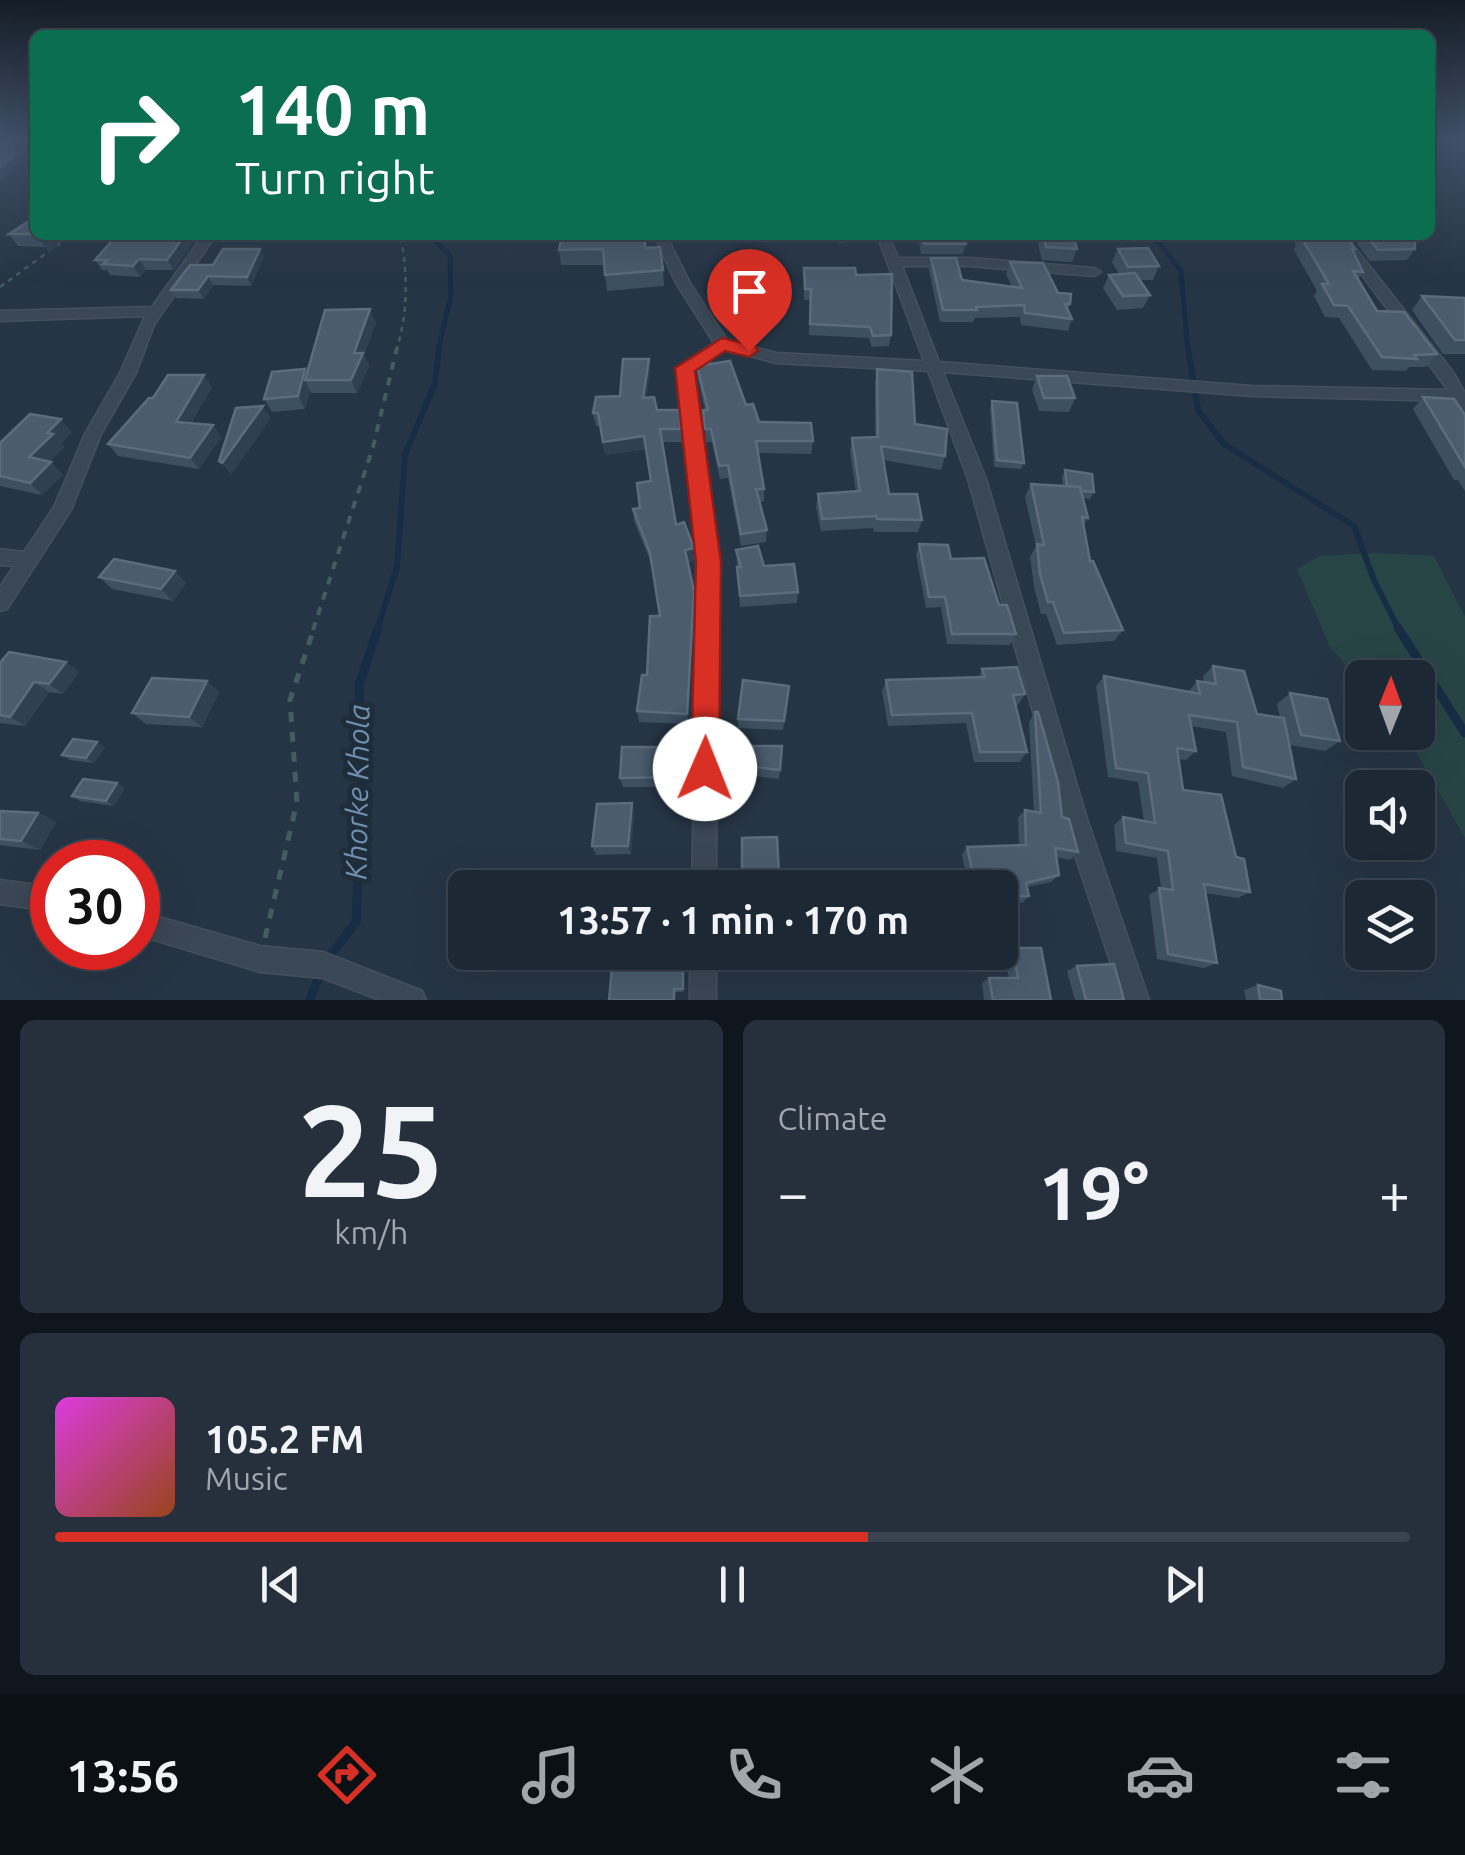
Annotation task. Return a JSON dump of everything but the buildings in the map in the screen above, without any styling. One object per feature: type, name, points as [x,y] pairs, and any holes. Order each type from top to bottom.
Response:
[{"type":"street","points":[[0,603],[62,510],[93,434],[156,311],[206,240]]},
{"type":"street","points":[[662,240],[683,283],[722,344],[776,358],[1002,370],[1252,392],[1461,401],[1457,376],[1342,240]]},
{"type":"street","points":[[885,240],[977,479],[1075,819],[1136,1000]]},
{"type":"street","points":[[894,262],[986,263],[1094,272]]},
{"type":"street","points":[[0,316],[156,311]]},
{"type":"street","points":[[704,870],[708,562],[685,368],[722,344]]},
{"type":"street","points":[[0,557],[27,560]]},
{"type":"street","points":[[0,892],[30,896]]},
{"type":"street","points":[[160,930],[260,959],[324,965],[413,1000]]},
{"type":"street","points":[[703,970],[703,1000]]},
{"type":"path","points":[[0,287],[14,274],[58,250],[67,240]]},
{"type":"path","points":[[260,959],[298,802],[290,700],[373,447],[384,391],[405,322],[407,274],[403,240]]},
{"type":"green space","points":[[1320,556],[1434,556],[1465,617],[1465,838],[1435,786],[1435,770],[1426,770],[1415,750],[1435,750],[1435,660],[1345,660],[1345,664],[1330,647],[1297,569]]},
{"type":"waterway","name":"Khorke Khola","points":[[434,240],[450,255],[451,295],[438,351]]},
{"type":"waterway","points":[[1157,240],[1181,271],[1188,351]]},
{"type":"waterway","name":"Khorke Khola","points":[[377,630],[397,567],[405,455],[435,383],[439,348]]},
{"type":"waterway","points":[[1188,348],[1198,410],[1224,444],[1354,526],[1374,580],[1398,628]]},
{"type":"waterway","name":"Khorke Khola","points":[[327,960],[356,922],[362,793],[359,686],[378,628]]},
{"type":"waterway","points":[[1398,628],[1465,733]]},
{"type":"waterway","name":"Khorke Khola","points":[[310,1000],[321,971]]},
{"type":"route","points":[[705,769],[708,562],[685,368],[722,344],[749,351]]}]
